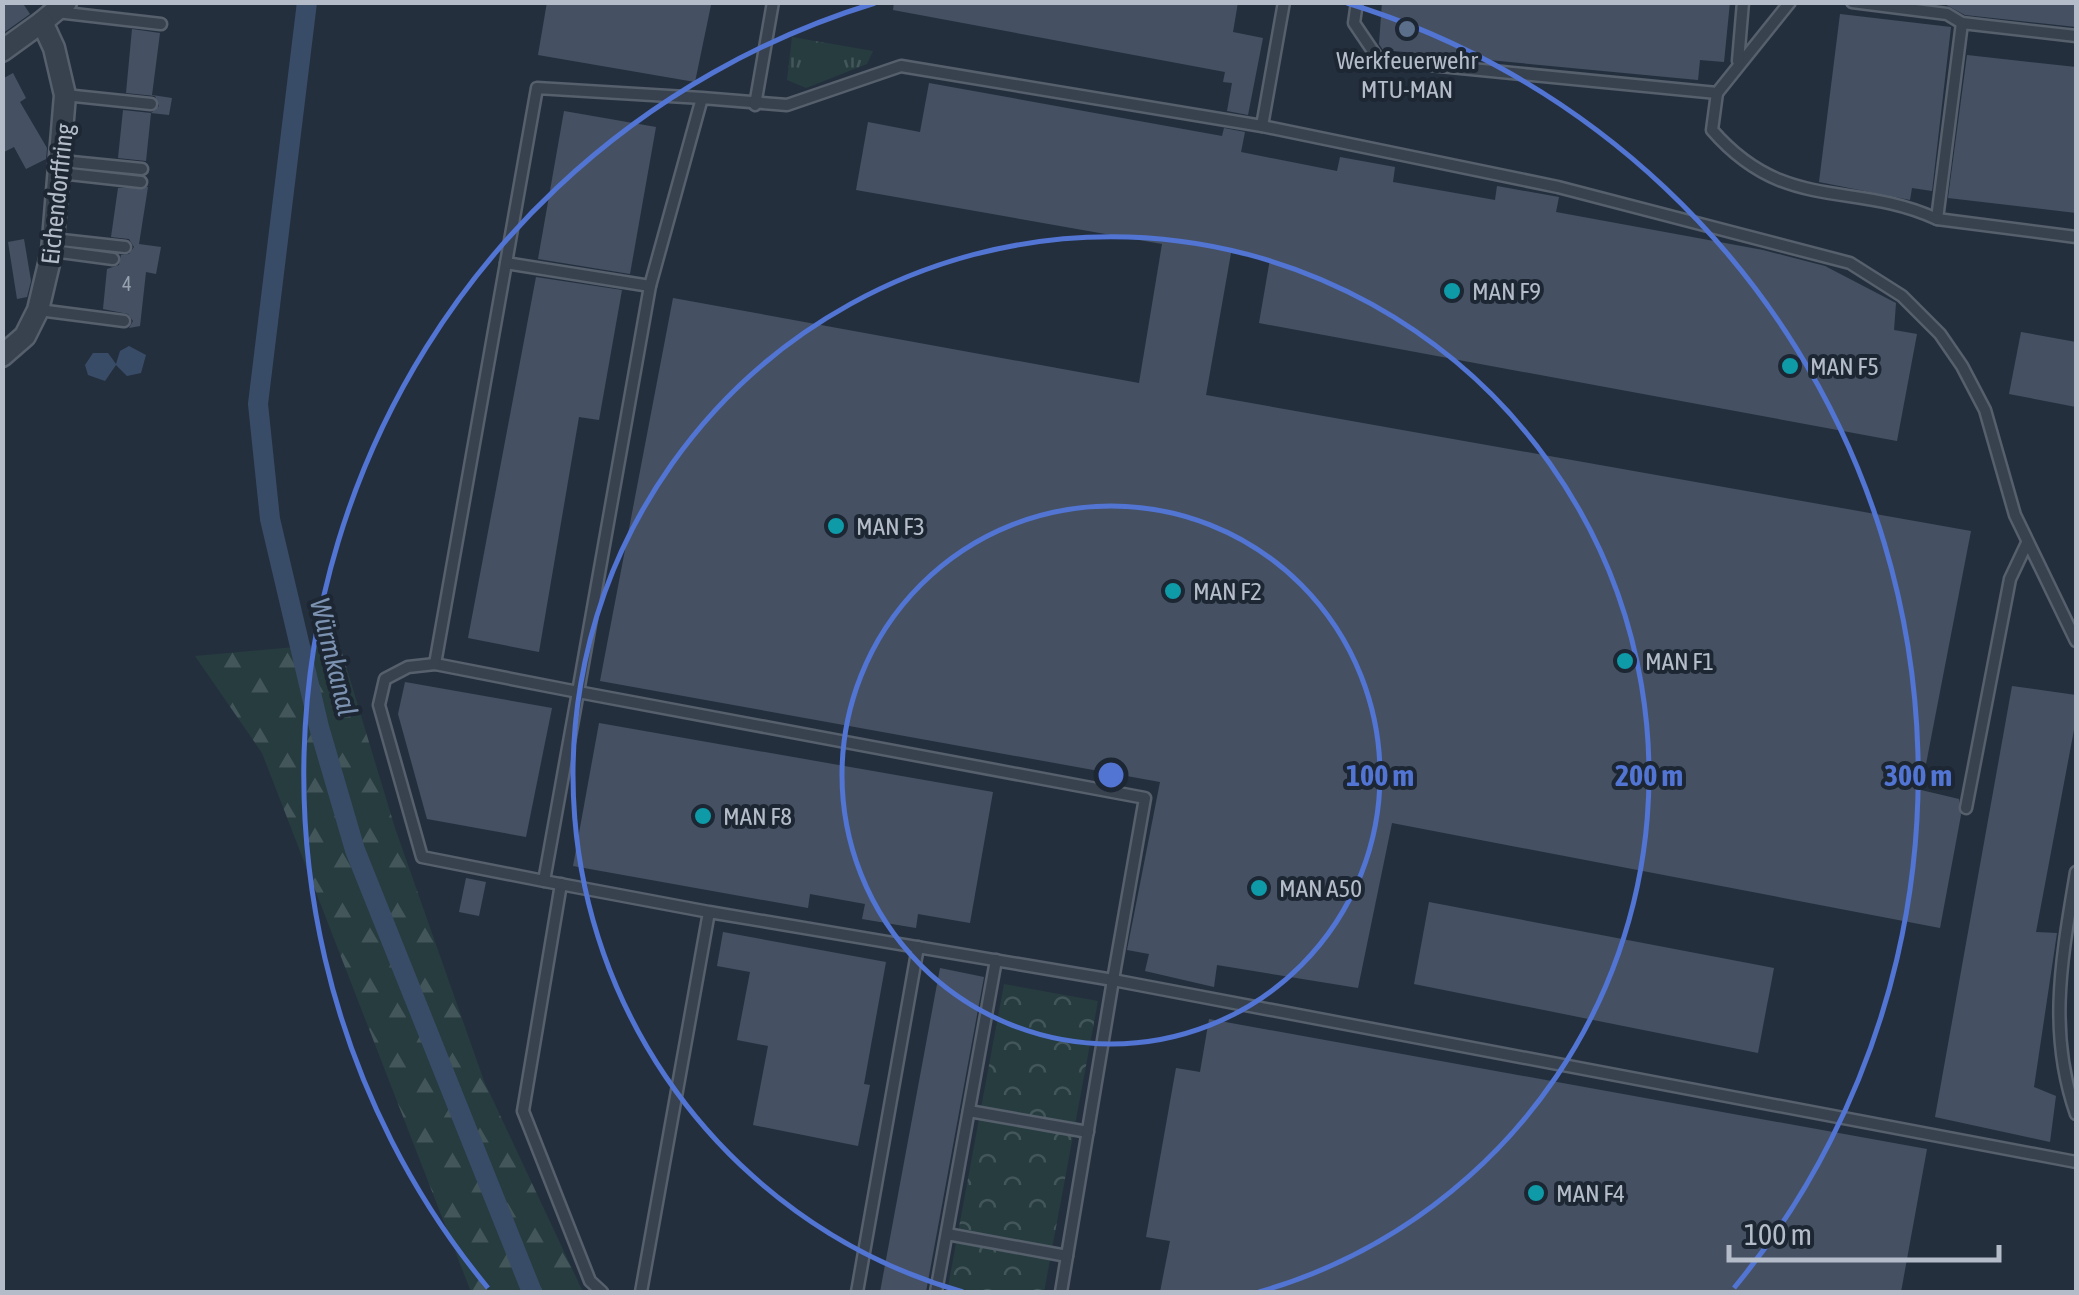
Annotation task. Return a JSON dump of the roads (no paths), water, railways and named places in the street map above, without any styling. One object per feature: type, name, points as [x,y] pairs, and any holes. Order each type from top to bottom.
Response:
[{"type":"street","points":[[2,51],[55,12]]},
{"type":"street","name":"Eichendorffring","points":[[2,356],[25,336],[38,310],[52,245],[65,96],[54,48],[55,12]]},
{"type":"lane","points":[[754,105],[774,2]]},
{"type":"lane","points":[[1262,126],[1284,2]]},
{"type":"lane","points":[[1357,2],[1354,24],[1379,60],[1717,92]]},
{"type":"lane","points":[[1738,62],[1744,2]]},
{"type":"lane","points":[[1790,2],[1717,92],[1712,130],[1738,160],[1777,181],[1937,219],[2076,238]]},
{"type":"lane","points":[[1852,2],[1948,8],[1962,23],[2076,36]]},
{"type":"lane","points":[[55,12],[161,24]]},
{"type":"lane","points":[[1937,219],[1962,23]]},
{"type":"lane","points":[[435,664],[537,88],[754,105],[801,103],[901,66],[1262,126],[1558,187],[1850,263],[1902,296],[1940,334],[1962,366],[1985,410],[2027,542],[2076,642]]},
{"type":"lane","points":[[65,96],[151,104]]},
{"type":"lane","points":[[544,881],[650,286],[702,98]]},
{"type":"lane","points":[[61,167],[141,176]]},
{"type":"lane","points":[[52,245],[125,246]]},
{"type":"lane","points":[[52,245],[113,259]]},
{"type":"lane","points":[[506,263],[650,286]]},
{"type":"lane","points":[[38,310],[124,321]]},
{"type":"lane","points":[[1966,808],[2010,578],[2027,542]]},
{"type":"lane","points":[[1061,1292],[1113,980],[1145,798],[435,664],[408,666],[386,680],[379,705],[422,858],[709,912],[1113,980],[2076,1162]]},
{"type":"lane","points":[[2076,872],[2056,1020],[2060,1062],[2076,1114]]},
{"type":"lane","points":[[562,884],[523,1112],[590,1281],[602,1292]]},
{"type":"lane","points":[[641,1292],[709,912]]},
{"type":"lane","points":[[858,1292],[918,947]]},
{"type":"lane","points":[[936,1292],[996,960]]},
{"type":"lane","points":[[969,1111],[1088,1132]]},
{"type":"lane","points":[[946,1234],[1068,1256]]},
{"type":"water","points":[[129,346],[146,355],[141,373],[127,376],[116,365],[105,381],[88,375],[85,365],[93,353],[108,353],[116,364],[120,351]]},
{"type":"waterway","name":"Würmkanal","points":[[307,2],[258,404],[270,519],[319,727],[355,850],[532,1292]]},
{"type":"place","name":"Werkfeuerwehr MTU-MAN","points":[[1407,29]]},
{"type":"place","name":"MAN F9","points":[[1452,291]]},
{"type":"place","name":"MAN F5","points":[[1790,366]]},
{"type":"place","name":"MAN F3","points":[[836,526]]},
{"type":"place","name":"MAN F2","points":[[1173,591]]},
{"type":"place","name":"MAN F1","points":[[1625,661]]},
{"type":"place","name":"MAN F8","points":[[703,816]]},
{"type":"place","name":"MAN A50","points":[[1259,888]]},
{"type":"place","name":"MAN F4","points":[[1536,1193]]}]
